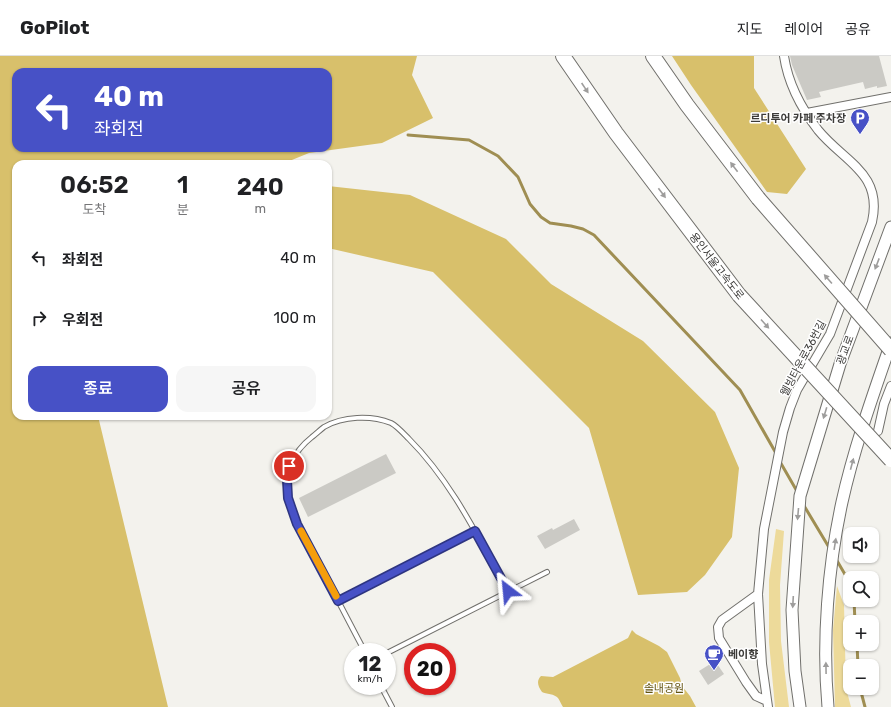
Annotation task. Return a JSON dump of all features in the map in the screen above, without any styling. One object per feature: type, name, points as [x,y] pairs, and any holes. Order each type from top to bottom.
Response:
[{"type":"highway","name":"용인서울고속도로","points":[[563,56],[616,133],[739,295],[891,460]]},
{"type":"highway","points":[[653,56],[758,198],[891,350]]},
{"type":"main road","name":"광교로","points":[[800,707],[795,671],[792,610],[799,502],[805,476],[840,364],[891,227]]},
{"type":"main road","points":[[828,707],[826,641],[833,556],[842,502],[855,452],[891,343]]},
{"type":"street","name":"웰빙타운로36번길","points":[[768,704],[762,664],[758,594],[764,529],[783,432],[797,390],[830,334],[875,211],[871,187],[864,176],[825,138],[806,113],[790,82],[784,56]]},
{"type":"street","points":[[806,113],[891,97]]},
{"type":"street","points":[[878,431],[884,404],[891,386]]},
{"type":"street","name":"웰빙타운로36번길","points":[[758,594],[722,620],[718,628],[719,638],[746,682],[756,696],[768,704]]},
{"type":"lane","points":[[360,643],[297,524],[288,498],[287,480],[289,466],[304,443],[324,427],[344,419],[368,418],[392,424],[420,450],[440,475],[475,531],[508,591]]},
{"type":"lane","points":[[338,601],[475,531]]},
{"type":"lane","points":[[396,648],[547,572]]},
{"type":"lane","points":[[386,695],[392,707]]},
{"type":"shaded area","points":[[776,529],[784,531],[780,585],[781,641],[789,707],[775,707],[769,642],[769,580]]},
{"type":"shaded area","points":[[837,586],[844,607],[843,651],[845,651],[845,659],[843,659],[843,695],[848,695],[851,707],[835,707],[833,630]]},
{"type":"green space","points":[[0,56],[417,56],[412,75],[433,118],[382,143],[332,150],[332,68],[12,68],[12,152],[316,152],[309,153],[292,160],[12,160],[12,420],[99,420],[168,707],[0,707]]},
{"type":"green space","points":[[672,56],[754,56],[754,88],[806,169],[787,194],[767,192]]},
{"type":"green space","points":[[332,186],[410,195],[506,239],[551,284],[643,341],[715,412],[739,468],[732,537],[705,575],[687,592],[638,595],[589,428],[433,272],[332,249]]},
{"type":"green space","name":"솔내공원","points":[[632,630],[636,634],[667,652],[680,678],[682,686],[696,707],[563,707],[557,697],[542,692],[539,688],[538,680],[541,676],[553,677],[628,638]]},
{"type":"building","points":[[790,56],[879,56],[887,86],[877,88],[877,86],[865,89],[863,82],[819,92],[821,97],[807,100],[792,65]]},
{"type":"building","points":[[386,454],[396,473],[308,517],[299,498]]},
{"type":"building","points":[[574,519],[580,530],[545,549],[537,536],[552,528],[553,530]]},
{"type":"building","points":[[715,661],[724,674],[708,685],[699,671]]},
{"type":"waterway","points":[[408,135],[469,140],[498,156],[518,177],[530,204],[541,217],[550,223],[583,229],[594,235],[740,390],[777,455]]},
{"type":"waterway","points":[[779,460],[798,493]]},
{"type":"waterway","points":[[803,504],[830,549]]},
{"type":"waterway","points":[[836,559],[843,571]]},
{"type":"waterway","points":[[854,607],[855,615]]},
{"type":"waterway","points":[[857,651],[858,659]]},
{"type":"waterway","points":[[862,695],[865,707]]},
{"type":"slow traffic","points":[[301,531],[336,596]]},
{"type":"place","name":"르디투어 카페 주차장","points":[[860,135]]},
{"type":"place","name":"베이향","points":[[714,671]]},
{"type":"route","points":[[289,466],[287,480],[288,498],[297,524],[338,601],[475,531],[508,591]]}]
